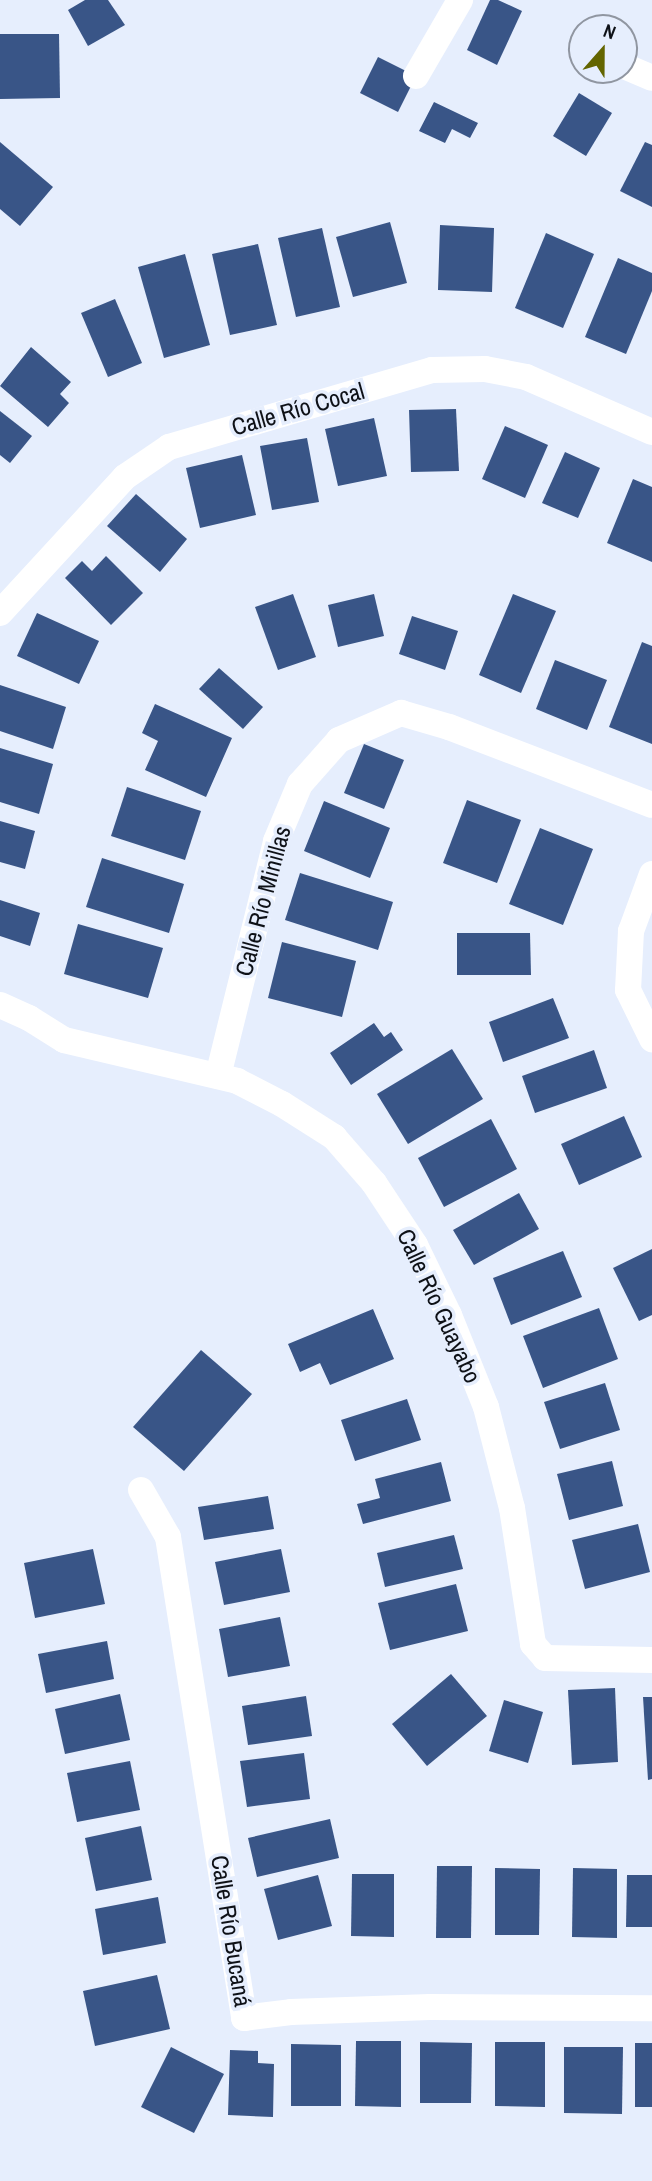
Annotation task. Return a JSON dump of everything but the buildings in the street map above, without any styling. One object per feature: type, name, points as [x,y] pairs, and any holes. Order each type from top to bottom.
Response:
[{"type":"street","points":[[416,76],[460,0]]},
{"type":"street","name":"Calle Río Cocal","points":[[0,614],[125,477],[169,447],[432,370],[485,369],[526,377],[652,432]]},
{"type":"street","name":"Calle Río Minillas","points":[[218,1076],[276,841],[300,784],[340,740],[370,724],[401,713],[449,727],[652,805]]},
{"type":"street","points":[[652,874],[631,931],[628,990],[652,1039]]},
{"type":"street","name":"Calle Río Guayabo","points":[[0,1005],[29,1018],[64,1040],[237,1081],[282,1104],[334,1137],[374,1182],[415,1245],[449,1315],[486,1407],[512,1508],[533,1644],[545,1658],[652,1660]]},
{"type":"street","name":"Calle Río Bucaná","points":[[141,1490],[168,1537],[244,2018],[292,2012],[430,2007],[652,2008]]}]
